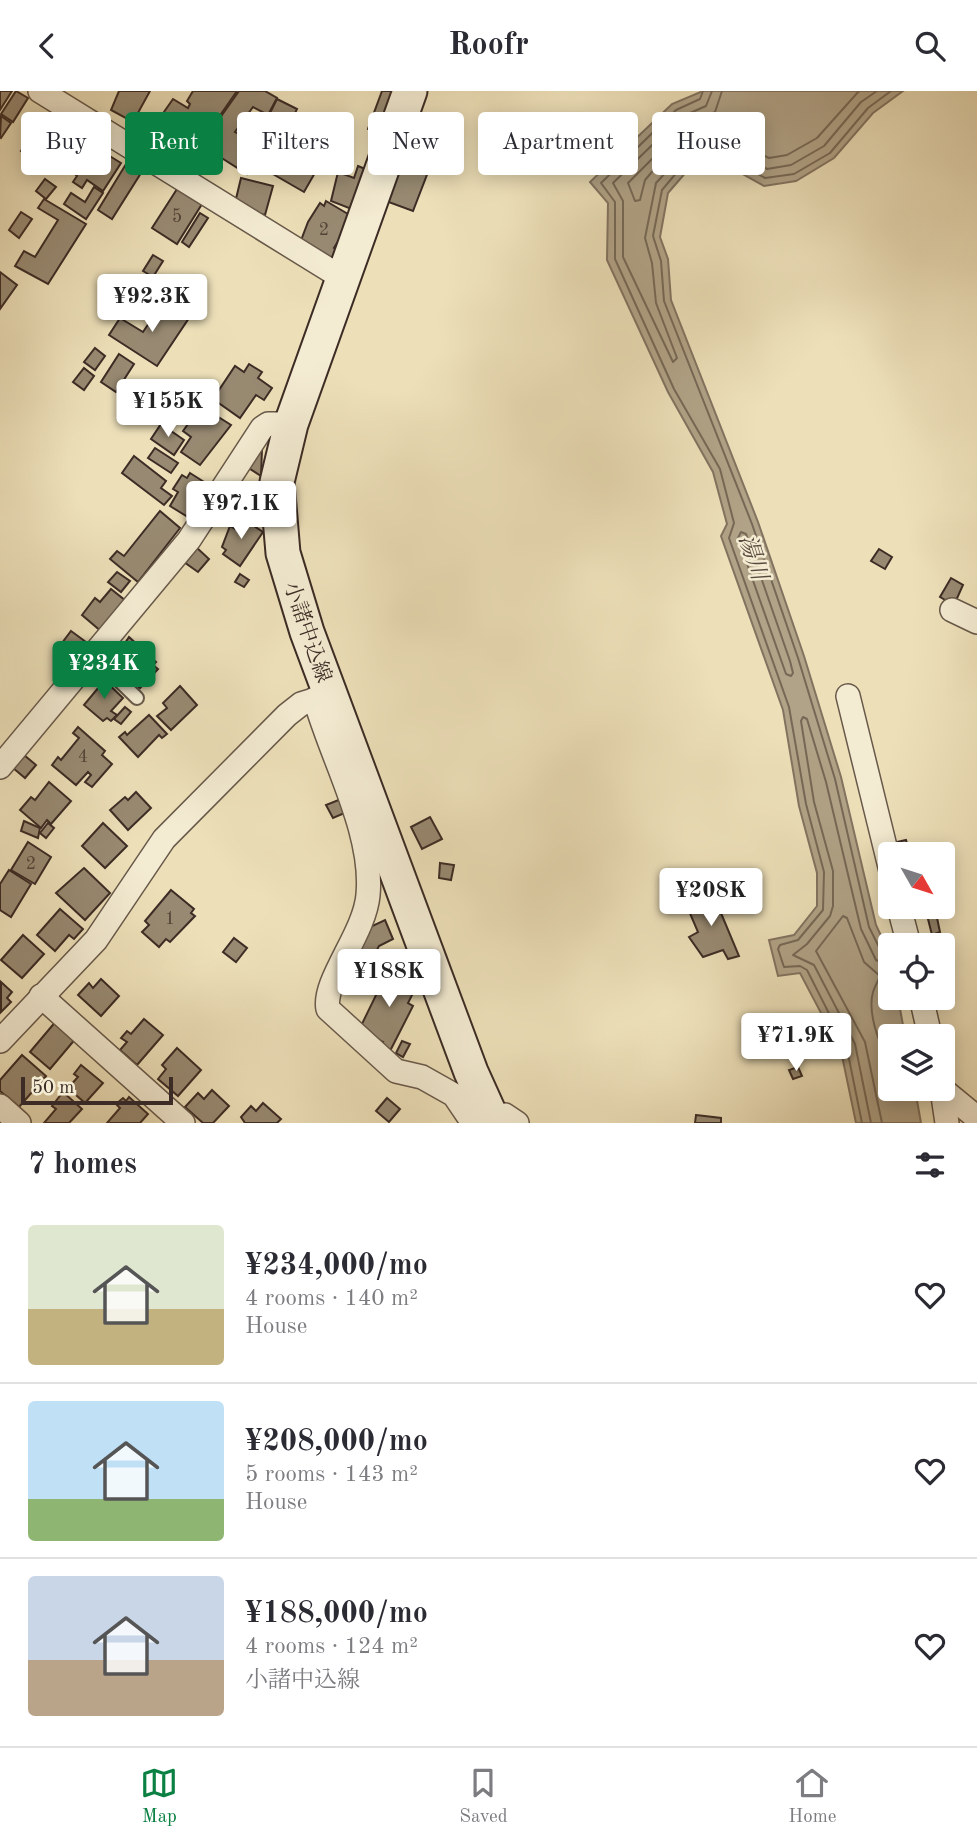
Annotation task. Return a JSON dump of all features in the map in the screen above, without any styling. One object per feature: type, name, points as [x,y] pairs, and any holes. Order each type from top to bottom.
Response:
[{"type":"main road","name":"小諸中込線","points":[[410,91],[291,424],[277,482],[280,532],[290,581],[323,697],[471,1072],[494,1122]]},
{"type":"street","points":[[40,91],[344,279]]},
{"type":"street","points":[[0,767],[190,540],[262,428],[268,424],[291,424]]},
{"type":"street","points":[[952,610],[977,622]]},
{"type":"street","points":[[848,696],[884,842]]},
{"type":"street","points":[[0,1041],[96,940],[152,853],[175,827],[287,715],[323,697],[369,870],[365,917],[332,982],[326,999],[328,1009],[396,1071],[422,1077],[494,1122]]},
{"type":"street","points":[[41,996],[183,1123]]},
{"type":"street","points":[[955,1100],[977,1118]]},
{"type":"street","points":[[944,1101],[947,1123]]},
{"type":"street","points":[[0,1106],[19,1123]]},
{"type":"lane","points":[[94,656],[137,698]]},
{"type":"water","name":"湯川","points":[[703,91],[903,91],[873,113],[834,158],[796,181],[764,186],[744,175],[765,175],[765,112],[664,112],[672,104]]},
{"type":"water","name":"湯川","points":[[652,123],[652,175],[684,175],[668,193],[660,237],[668,259],[671,300],[758,522],[804,656],[841,777],[880,933],[878,1010],[900,1010],[903,1024],[878,1024],[878,1101],[917,1101],[921,1123],[856,1123],[841,1051],[800,973],[778,976],[769,940],[794,935],[817,906],[817,873],[799,806],[783,710],[721,536],[727,524],[713,472],[668,392],[607,260],[608,203],[590,182],[597,175],[638,175],[638,136]]},
{"type":"building","points":[[0,91],[12,91],[0,110]]},
{"type":"building","points":[[16,91],[28,98],[13,122],[1,114]]},
{"type":"building","points":[[119,91],[150,91],[138,112],[125,112],[125,118],[111,110]]},
{"type":"building","points":[[193,91],[237,91],[222,112],[164,112],[173,99],[188,108],[190,104],[187,101]]},
{"type":"building","points":[[239,91],[265,91],[277,98],[270,112],[253,107],[249,112],[237,112],[237,168],[223,159],[223,114]]},
{"type":"building","points":[[382,91],[400,91],[391,112],[374,112]]},
{"type":"building","points":[[277,99],[297,109],[296,112],[270,112]]},
{"type":"building","points":[[1,116],[11,123],[1,138],[0,137]]},
{"type":"building","points":[[111,157],[121,163],[103,191],[87,180],[82,188],[73,182],[77,176],[111,175]]},
{"type":"building","points":[[125,166],[125,175],[140,175],[112,219],[98,210]]},
{"type":"building","points":[[358,166],[368,170],[354,210],[331,201],[337,175],[354,178]]},
{"type":"building","points":[[275,175],[314,175],[304,192]]},
{"type":"building","points":[[392,175],[427,175],[413,211],[383,200]]},
{"type":"building","points":[[241,178],[273,186],[265,215],[234,207]]},
{"type":"building","points":[[45,179],[56,187],[46,199],[36,191]]},
{"type":"building","points":[[94,187],[103,193],[86,219],[64,204],[71,193],[85,202]]},
{"type":"building","points":[[177,189],[202,204],[177,244],[152,228]]},
{"type":"building","points":[[44,199],[86,224],[48,284],[15,266],[24,251],[35,257],[58,220],[38,208]]},
{"type":"building","points":[[326,201],[353,217],[334,248],[339,251],[331,264],[300,243],[308,222],[320,203],[324,206]]},
{"type":"building","points":[[21,212],[32,219],[19,238],[9,230]]},
{"type":"building","points":[[200,213],[208,218],[189,247],[182,242]]},
{"type":"building","points":[[153,255],[163,261],[153,277],[143,271]]},
{"type":"building","points":[[0,272],[17,285],[0,309]]},
{"type":"building","points":[[111,293],[123,302],[114,314],[102,305]]},
{"type":"building","points":[[163,302],[189,318],[157,366],[109,335],[120,318],[143,332]]},
{"type":"building","points":[[95,348],[105,356],[95,370],[84,362]]},
{"type":"building","points":[[119,354],[134,364],[116,392],[101,382]]},
{"type":"building","points":[[249,364],[262,372],[258,378],[272,388],[264,400],[256,395],[240,418],[213,399],[235,366],[244,372]]},
{"type":"building","points":[[84,368],[94,376],[84,390],[73,382]]},
{"type":"building","points":[[201,406],[231,425],[200,465],[181,452],[191,437],[183,431]]},
{"type":"building","points":[[161,424],[184,440],[174,455],[151,439]]},
{"type":"building","points":[[155,448],[178,463],[171,473],[148,458]]},
{"type":"building","points":[[262,449],[261,476],[247,467]]},
{"type":"building","points":[[134,456],[166,481],[161,488],[172,496],[164,505],[122,473]]},
{"type":"building","points":[[190,473],[212,487],[191,519],[170,506],[178,492],[173,489],[182,475],[187,478]]},
{"type":"building","points":[[243,482],[259,493],[255,498],[260,502],[253,511],[259,515],[256,521],[246,514],[243,518],[227,507]]},
{"type":"building","points":[[160,511],[180,528],[138,582],[110,559],[117,551],[124,556]]},
{"type":"building","points":[[242,518],[263,532],[240,566],[223,554],[226,550],[222,547],[230,526],[235,529]]},
{"type":"building","points":[[196,547],[209,559],[198,572],[184,562]]},
{"type":"building","points":[[879,549],[892,557],[885,569],[871,561]]},
{"type":"building","points":[[117,572],[130,581],[121,592],[108,582]]},
{"type":"building","points":[[240,574],[249,580],[244,587],[235,582]]},
{"type":"building","points":[[951,578],[963,585],[954,605],[940,597]]},
{"type":"building","points":[[111,589],[126,601],[102,632],[82,615],[95,598],[100,602]]},
{"type":"building","points":[[71,631],[90,645],[73,668],[58,657],[66,646],[62,643]]},
{"type":"building","points":[[129,637],[139,646],[134,651],[125,643]]},
{"type":"building","points":[[142,649],[156,662],[153,665],[158,669],[140,688],[121,671],[124,667],[121,664],[130,653],[135,656]]},
{"type":"building","points":[[100,676],[123,698],[111,711],[117,715],[111,721],[107,718],[103,721],[84,705],[99,687],[95,682]]},
{"type":"building","points":[[180,686],[197,705],[171,730],[157,716],[167,708],[163,703]]},
{"type":"building","points":[[125,707],[131,712],[121,724],[114,719]]},
{"type":"building","points":[[149,715],[167,734],[162,738],[159,735],[138,757],[119,737],[125,732],[127,735]]},
{"type":"building","points":[[78,727],[105,751],[102,755],[112,764],[92,787],[85,782],[91,775],[88,772],[76,785],[52,765],[58,757],[61,760],[79,738],[73,733]]},
{"type":"building","points":[[24,755],[36,765],[25,778],[13,768]]},
{"type":"building","points":[[49,782],[71,801],[51,824],[47,820],[41,828],[20,810],[31,797],[35,800]]},
{"type":"building","points":[[136,792],[151,808],[128,830],[110,810],[125,797],[128,800]]},
{"type":"building","points":[[341,799],[347,812],[333,818],[326,805]]},
{"type":"building","points":[[430,817],[442,839],[422,849],[411,827]]},
{"type":"building","points":[[24,821],[40,828],[38,838],[21,831]]},
{"type":"building","points":[[48,823],[54,828],[46,838],[40,833]]},
{"type":"building","points":[[103,823],[127,846],[105,868],[82,846]]},
{"type":"building","points":[[28,842],[51,857],[35,884],[11,870]]},
{"type":"building","points":[[440,863],[454,865],[451,880],[439,878]]},
{"type":"building","points":[[84,868],[110,893],[85,920],[56,893]]},
{"type":"building","points":[[9,870],[31,884],[11,917],[0,910],[0,884]]},
{"type":"building","points":[[171,890],[194,909],[191,913],[195,916],[170,942],[166,939],[159,947],[142,932],[149,925],[145,921]]},
{"type":"building","points":[[713,894],[739,956],[728,959],[723,950],[703,957],[689,937],[698,932],[686,904]]},
{"type":"building","points":[[60,909],[83,929],[74,939],[69,935],[55,951],[37,935]]},
{"type":"building","points":[[928,919],[937,919],[940,932],[932,933]]},
{"type":"building","points":[[385,920],[393,939],[379,946],[372,959],[356,950],[368,928]]},
{"type":"building","points":[[23,935],[44,954],[22,978],[1,960]]},
{"type":"building","points":[[234,938],[247,948],[236,962],[223,952]]},
{"type":"building","points":[[393,963],[408,970],[401,985],[414,991],[408,1003],[413,1006],[390,1051],[381,1046],[383,1042],[359,1030],[378,991],[382,993]]},
{"type":"building","points":[[101,979],[119,996],[101,1016],[78,995],[89,983],[93,988]]},
{"type":"building","points":[[1,982],[12,992],[7,998],[11,1002],[1,1012]]},
{"type":"building","points":[[144,1019],[163,1035],[137,1065],[120,1050],[127,1042],[121,1038],[127,1031],[131,1034]]},
{"type":"building","points":[[57,1020],[77,1037],[50,1069],[30,1052]]},
{"type":"building","points":[[402,1041],[410,1044],[403,1057],[396,1053]]},
{"type":"building","points":[[177,1048],[201,1070],[178,1096],[158,1079],[166,1069],[162,1065]]},
{"type":"building","points":[[22,1055],[46,1076],[19,1107],[0,1091],[0,1080]]},
{"type":"building","points":[[81,1065],[103,1083],[85,1103],[68,1088],[78,1077],[74,1074]]},
{"type":"building","points":[[798,1067],[802,1076],[793,1079],[789,1070]]},
{"type":"building","points":[[212,1090],[229,1106],[213,1123],[203,1123],[185,1107],[198,1093],[204,1099]]},
{"type":"building","points":[[63,1092],[82,1109],[69,1123],[44,1123],[56,1109],[52,1106]]},
{"type":"building","points":[[129,1097],[148,1114],[140,1123],[107,1123],[120,1108],[116,1104]]},
{"type":"building","points":[[387,1098],[400,1109],[389,1122],[376,1111]]},
{"type":"building","points":[[263,1103],[281,1119],[277,1123],[245,1123],[241,1117],[251,1106],[256,1111]]},
{"type":"building","points":[[696,1115],[721,1118],[721,1123],[695,1123]]}]
